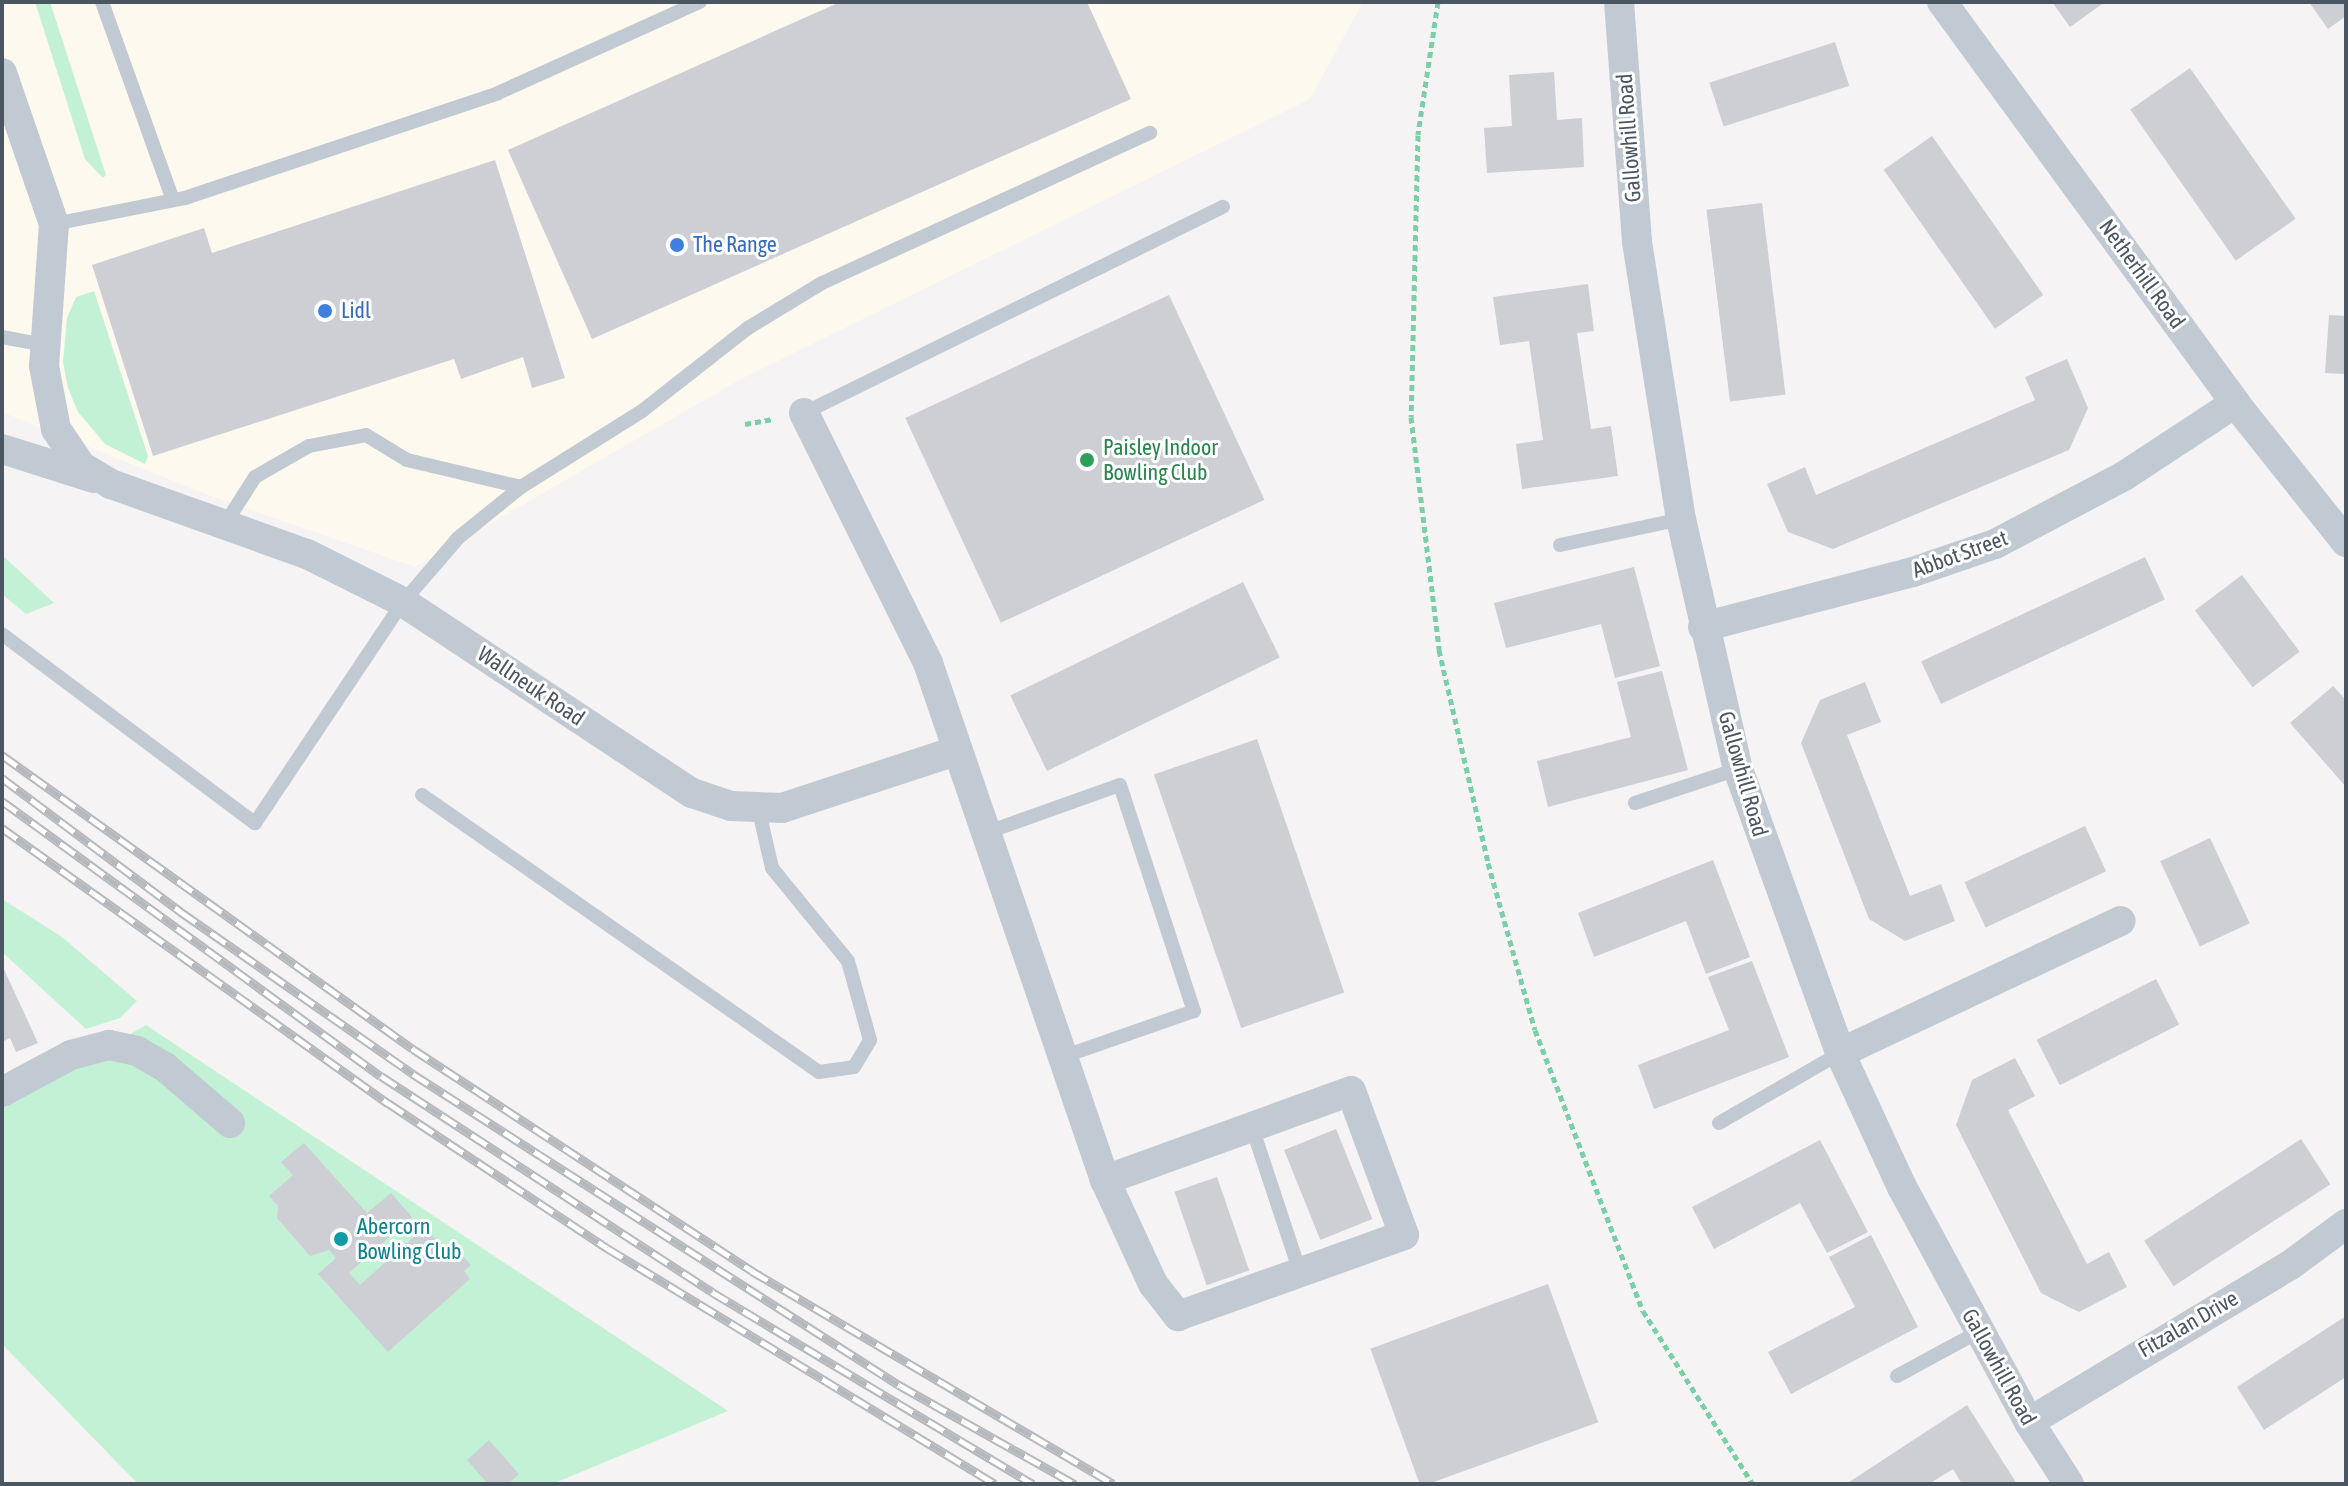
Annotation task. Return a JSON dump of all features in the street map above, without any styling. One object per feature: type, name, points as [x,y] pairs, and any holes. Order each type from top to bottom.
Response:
[{"type":"street","name":"Netherhill Road","points":[[1942,2],[2235,403],[2340,527]]},
{"type":"street","name":"Gallowhill Road","points":[[1624,3],[1637,242],[1681,519],[1703,627],[1738,769],[1840,1053],[1902,1187],[1978,1332],[2029,1422],[2069,1484]]},
{"type":"street","name":"Wallneuk Road","points":[[2,73],[54,224],[45,345],[56,429],[81,466],[111,484]]},
{"type":"street","name":"Abbot Street","points":[[1703,627],[1913,572],[1995,544],[2124,476],[2235,403]]},
{"type":"street","points":[[804,413],[928,663],[955,751],[1105,1180],[1133,1250],[1178,1316],[1404,1235],[1351,1091],[1105,1180]]},
{"type":"street","name":"Wallneuk Road","points":[[2,449],[307,554],[403,602],[692,793],[731,806],[782,808],[955,751]]},
{"type":"street","points":[[1840,1053],[2121,921]]},
{"type":"street","points":[[2,1092],[71,1055],[109,1045],[137,1051],[165,1067],[230,1123]]},
{"type":"street","name":"Fitzalan Drive","points":[[2029,1422],[2289,1266],[2346,1224]]},
{"type":"lane","points":[[102,2],[173,200]]},
{"type":"lane","points":[[54,224],[173,200],[498,93],[700,2]]},
{"type":"lane","points":[[2,634],[255,823],[403,602],[458,538],[521,487],[642,411],[748,328],[822,283],[1150,133]]},
{"type":"lane","points":[[804,413],[1223,207]]},
{"type":"lane","points":[[2,337],[45,345]]},
{"type":"lane","points":[[225,524],[255,477],[309,446],[366,435],[407,460],[521,487]]},
{"type":"lane","points":[[1560,545],[1681,519]]},
{"type":"lane","points":[[1635,803],[1738,769]]},
{"type":"lane","points":[[985,833],[1120,785],[1194,1011],[1062,1057]]},
{"type":"lane","points":[[422,795],[819,1072],[854,1067],[870,1040],[848,961],[772,868],[758,807]]},
{"type":"lane","points":[[1719,1123],[1840,1053]]},
{"type":"lane","points":[[1252,1127],[1300,1272]]},
{"type":"lane","points":[[1897,1376],[1978,1332]]},
{"type":"path","points":[[1438,2],[1418,135],[1411,417],[1439,650],[1488,863],[1535,1030],[1643,1311],[1753,1484]]},
{"type":"shaded area","points":[[2,2],[1363,2],[1310,99],[741,379],[415,567],[211,496],[2,412]]},
{"type":"green space","points":[[35,2],[50,2],[106,175],[103,178],[85,159]]},
{"type":"green space","points":[[94,291],[148,456],[145,464],[105,444],[78,412],[68,388],[63,362],[67,318],[76,297]]},
{"type":"green space","points":[[2,555],[54,603],[26,614],[2,594]]},
{"type":"green space","points":[[2,899],[62,937],[137,1001],[120,1018],[86,1029],[2,952]]},
{"type":"green space","points":[[146,1025],[728,1411],[552,1484],[138,1484],[2,1344],[2,1107]]},
{"type":"building","name":"The Range","points":[[840,2],[1087,2],[1131,99],[592,339],[508,150]]},
{"type":"building","points":[[2052,2],[2105,2],[2070,27]]},
{"type":"building","points":[[2309,2],[2346,2],[2346,16],[2328,29]]},
{"type":"building","points":[[1835,42],[1849,86],[1724,127],[1709,83]]},
{"type":"building","points":[[2190,68],[2296,219],[2236,261],[2130,110]]},
{"type":"building","points":[[1554,72],[1557,120],[1582,118],[1584,167],[1487,173],[1484,128],[1512,126],[1509,75]]},
{"type":"building","points":[[1932,136],[2043,295],[1995,329],[1884,170]]},
{"type":"building","name":"Lidl","points":[[495,160],[565,378],[532,388],[523,357],[461,379],[454,359],[153,456],[92,265],[204,228],[212,253]]},
{"type":"building","points":[[1762,203],[1786,395],[1730,401],[1706,210]]},
{"type":"building","points":[[1588,284],[1594,331],[1577,333],[1591,429],[1611,426],[1618,476],[1522,489],[1516,444],[1543,440],[1529,341],[1500,345],[1493,297]]},
{"type":"building","name":"Paisley Indoor Bowling Club","points":[[1169,295],[1265,500],[1001,623],[905,418]]},
{"type":"building","points":[[2329,315],[2346,316],[2346,374],[2325,373]]},
{"type":"building","points":[[2067,359],[2088,408],[2069,450],[1833,549],[1788,532],[1767,484],[1805,467],[1816,495],[2035,400],[2025,377]]},
{"type":"building","points":[[2145,557],[2165,600],[1941,704],[1921,661]]},
{"type":"building","points":[[1634,567],[1660,666],[1615,678],[1601,624],[1506,648],[1494,603]]},
{"type":"building","points":[[2242,575],[2300,652],[2253,687],[2195,611]]},
{"type":"building","points":[[1243,582],[1280,657],[1047,771],[1010,696]]},
{"type":"building","points":[[1662,671],[1688,770],[1548,807],[1537,761],[1631,737],[1617,682]]},
{"type":"building","points":[[1865,682],[1881,722],[1847,735],[1910,896],[1941,884],[1955,921],[1905,941],[1869,919],[1801,743],[1820,700]]},
{"type":"building","points":[[2333,686],[2346,700],[2346,787],[2290,723]]},
{"type":"building","points":[[1257,739],[1344,992],[1241,1028],[1154,774]]},
{"type":"building","points":[[2085,826],[2106,871],[1986,928],[1964,882]]},
{"type":"building","points":[[2210,838],[2250,923],[2200,946],[2160,861]]},
{"type":"building","points":[[1713,860],[1750,957],[1706,974],[1686,921],[1594,957],[1578,913]]},
{"type":"building","points":[[1752,961],[1789,1057],[1654,1109],[1638,1065],[1729,1030],[1708,977]]},
{"type":"building","points":[[2,965],[38,1043],[16,1052],[10,1038],[2,1042]]},
{"type":"building","points":[[2156,979],[2179,1024],[2060,1085],[2037,1040]]},
{"type":"building","points":[[2015,1058],[2035,1096],[2008,1110],[2087,1264],[2109,1252],[2127,1287],[2079,1312],[2041,1293],[1956,1125],[1972,1080]]},
{"type":"building","points":[[1336,1129],[1372,1219],[1320,1240],[1284,1150]]},
{"type":"building","points":[[2301,1139],[2330,1184],[2174,1286],[2144,1241]]},
{"type":"building","points":[[1820,1140],[1868,1232],[1827,1253],[1800,1203],[1714,1249],[1692,1207]]},
{"type":"building","name":"Abercorn Bowling Club","points":[[304,1143],[367,1213],[391,1193],[412,1217],[349,1273],[360,1285],[425,1227],[452,1258],[459,1252],[471,1265],[464,1271],[470,1279],[388,1352],[318,1274],[336,1258],[329,1250],[310,1256],[277,1218],[278,1206],[269,1196],[293,1175],[281,1162]]},
{"type":"building","points":[[1217,1177],[1249,1271],[1207,1285],[1174,1192]]},
{"type":"building","points":[[1871,1235],[1918,1327],[1791,1394],[1768,1352],[1855,1307],[1829,1257]]},
{"type":"building","points":[[1548,1284],[1598,1422],[1428,1484],[1420,1484],[1370,1349]]},
{"type":"building","points":[[2346,1316],[2346,1377],[2264,1430],[2237,1387]]},
{"type":"building","points":[[1967,1405],[2017,1484],[1962,1484],[1953,1469],[1929,1484],[1846,1484]]},
{"type":"building","points":[[489,1440],[519,1474],[508,1484],[488,1484],[467,1460]]},
{"type":"railway","points":[[2,755],[413,1049],[752,1271],[1113,1484]]},
{"type":"railway","points":[[2,778],[181,912],[413,1074],[899,1385],[1075,1484]]},
{"type":"railway","points":[[2,801],[381,1076],[712,1292],[1033,1484]]},
{"type":"railway","points":[[2,828],[388,1103],[607,1248],[995,1484]]},
{"type":"place","name":"The Range","points":[[677,245]]},
{"type":"place","name":"Lidl","points":[[325,311]]},
{"type":"place","name":"Paisley Indoor Bowling Club","points":[[1087,460]]},
{"type":"place","name":"Abercorn Bowling Club","points":[[341,1239]]}]
